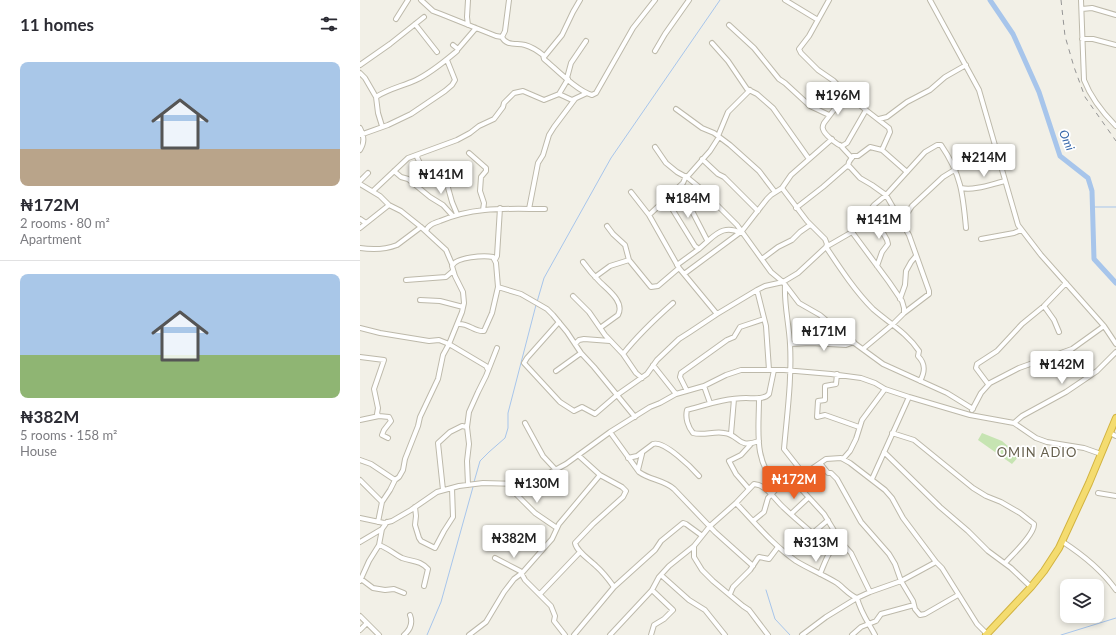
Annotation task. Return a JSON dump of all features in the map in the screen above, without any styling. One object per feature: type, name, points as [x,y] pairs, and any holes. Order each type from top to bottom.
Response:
[{"type":"highway","points":[[986,634],[1031,587],[1048,565],[1062,542],[1101,454],[1113,435],[1116,418]]},
{"type":"street","points":[[396,19],[408,0]]},
{"type":"street","points":[[421,0],[433,10],[496,36],[502,37],[503,40],[508,43],[527,45],[543,55],[570,82],[592,95],[596,93],[633,28],[655,0]]},
{"type":"street","points":[[468,0],[468,25]]},
{"type":"street","points":[[502,37],[505,30],[509,0]]},
{"type":"street","points":[[544,57],[562,35],[580,0]]},
{"type":"street","points":[[655,51],[664,34],[689,0]]},
{"type":"street","points":[[785,0],[818,20]]},
{"type":"street","points":[[829,0],[799,49],[801,53],[818,70],[834,81],[846,94],[879,119],[890,130],[882,150]]},
{"type":"street","points":[[930,0],[979,90],[1015,218],[1021,230],[1041,255],[1104,326],[1116,344]]},
{"type":"street","points":[[1081,0],[1084,80],[1087,89],[1100,108],[1116,126]]},
{"type":"street","points":[[1082,9],[1092,8],[1116,15]]},
{"type":"street","points":[[360,65],[377,54],[424,17]]},
{"type":"street","points":[[415,24],[417,29],[437,52]]},
{"type":"street","points":[[729,25],[754,48],[779,79],[815,109],[829,115]]},
{"type":"street","points":[[453,45],[458,49],[476,28]]},
{"type":"street","points":[[1082,38],[1093,39],[1116,45]]},
{"type":"street","points":[[373,191],[408,158],[457,140],[494,119],[503,107],[504,103],[514,93],[519,91],[532,94],[544,100],[558,94],[567,79],[571,63],[586,41]]},
{"type":"street","points":[[712,43],[728,61],[741,81],[773,108],[809,159]]},
{"type":"street","points":[[376,97],[418,79],[447,60],[457,51]]},
{"type":"street","points":[[361,134],[388,125],[411,114],[452,85],[455,80],[447,60]]},
{"type":"street","points":[[879,119],[887,117],[907,102],[930,90],[945,77],[966,65]]},
{"type":"street","points":[[360,72],[376,97],[378,114],[382,126]]},
{"type":"street","points":[[649,215],[683,183],[686,176],[702,159],[718,136],[728,112],[750,90]]},
{"type":"street","points":[[529,209],[538,163],[543,155],[549,136],[575,99],[587,93]]},
{"type":"street","points":[[558,94],[572,100],[575,99]]},
{"type":"street","points":[[846,94],[829,115],[822,128],[823,131],[840,145],[852,158]]},
{"type":"street","points":[[676,109],[702,128],[718,136],[730,145],[760,171],[775,192]]},
{"type":"street","points":[[840,145],[842,146],[847,143],[866,110]]},
{"type":"street","points":[[360,128],[364,143],[360,150]]},
{"type":"street","points":[[684,274],[741,232],[767,199],[782,188],[791,175],[832,139]]},
{"type":"street","points":[[559,322],[524,363],[560,402],[574,411],[582,407],[595,414],[617,395],[642,378],[657,360],[679,339],[716,314],[757,290],[765,286],[784,284],[803,270],[826,247],[852,232],[862,222],[874,204],[886,195],[925,152],[937,145],[941,145],[956,169],[961,188],[966,228]]},
{"type":"street","points":[[655,147],[666,163],[677,172],[686,176],[711,198],[799,303],[820,314],[883,364],[947,393],[973,408]]},
{"type":"street","points":[[796,208],[848,166],[849,162],[854,156],[858,156],[870,147],[882,150],[907,172]]},
{"type":"street","points":[[468,153],[486,168],[486,171],[480,177],[480,191],[484,203],[483,210]]},
{"type":"street","points":[[418,155],[418,161],[425,171],[435,176],[442,184],[446,182],[454,215]]},
{"type":"street","points":[[702,159],[718,174],[724,177],[758,211]]},
{"type":"street","points":[[848,166],[860,178],[872,184],[886,195],[909,235],[929,291],[929,294],[904,313],[863,349]]},
{"type":"street","points":[[900,219],[943,177],[956,169]]},
{"type":"street","points":[[394,171],[401,177],[408,179],[454,215]]},
{"type":"street","points":[[368,173],[360,183],[373,191],[389,205],[401,211],[426,231],[446,250],[452,264],[453,271],[462,289],[463,307],[458,324],[443,355],[438,379],[420,418],[405,459],[403,470],[399,477],[395,480],[382,502],[378,522]]},
{"type":"street","points":[[961,188],[973,188],[1005,181]]},
{"type":"street","points":[[782,188],[810,225],[825,238],[827,242],[826,247],[840,268],[873,308],[893,324],[919,351],[918,356],[924,368],[924,374],[920,381]]},
{"type":"street","points":[[674,190],[691,209],[708,240]]},
{"type":"street","points":[[631,192],[649,215],[678,266],[716,314]]},
{"type":"street","points":[[666,199],[695,246],[699,249]]},
{"type":"street","points":[[360,228],[389,205]]},
{"type":"street","points":[[458,324],[465,323],[480,331],[484,331],[492,313],[498,287],[495,260],[497,256],[500,208]]},
{"type":"street","points":[[426,231],[428,227],[434,223],[454,215],[500,208],[545,209]]},
{"type":"street","points":[[869,211],[881,227],[888,244],[878,258],[877,266]]},
{"type":"street","points":[[360,219],[366,223]]},
{"type":"street","points":[[762,259],[778,247],[792,240],[810,225]]},
{"type":"street","points":[[607,226],[624,245],[629,260],[649,285],[654,288],[708,240],[723,229],[732,229],[741,232]]},
{"type":"street","points":[[360,248],[379,250],[397,246],[421,227]]},
{"type":"street","points":[[981,239],[1021,230]]},
{"type":"street","points":[[852,232],[901,300],[904,313]]},
{"type":"street","points":[[452,264],[462,259],[489,256],[493,257],[495,260]]},
{"type":"street","points":[[901,300],[905,285],[906,271],[916,256]]},
{"type":"street","points":[[595,277],[616,263],[629,260]]},
{"type":"street","points":[[583,262],[595,277],[613,294],[620,309],[614,318],[600,328]]},
{"type":"street","points":[[406,280],[446,277],[453,271]]},
{"type":"street","points":[[988,384],[976,368],[977,364],[997,351],[1022,324],[1044,306],[1066,283]]},
{"type":"street","points":[[784,284],[790,344],[790,370],[784,449],[803,473]]},
{"type":"street","points":[[498,287],[521,294],[547,309],[559,322],[581,353],[635,417]]},
{"type":"street","points":[[757,290],[768,342],[771,370],[769,395],[759,398],[734,399],[710,403],[686,411],[687,424],[693,433],[720,432],[731,434],[744,444],[751,444],[759,441]]},
{"type":"street","points":[[573,296],[589,312],[610,342],[623,354],[636,373],[642,378]]},
{"type":"street","points":[[420,300],[440,300],[463,307]]},
{"type":"street","points":[[901,300],[908,305],[913,306]]},
{"type":"street","points":[[623,354],[642,331],[654,322],[673,303]]},
{"type":"street","points":[[1044,306],[1054,320],[1059,332]]},
{"type":"street","points":[[687,391],[680,377],[681,373],[727,340],[734,337],[740,327],[764,319]]},
{"type":"street","points":[[970,415],[981,393],[988,384],[1019,368],[1072,349],[1104,326]]},
{"type":"street","points":[[360,328],[429,342],[439,340],[449,344],[488,368]]},
{"type":"street","points":[[575,344],[579,340],[584,339],[610,342]]},
{"type":"street","points":[[790,344],[811,343],[846,345],[854,342]]},
{"type":"street","points":[[468,485],[467,461],[469,444],[467,427],[472,405],[497,348]]},
{"type":"street","points":[[1014,423],[1022,416],[1066,392],[1097,371],[1116,352]]},
{"type":"street","points":[[556,371],[581,353]]},
{"type":"street","points":[[360,357],[384,360],[374,389],[378,408],[377,414],[379,416]]},
{"type":"street","points":[[653,365],[676,394]]},
{"type":"street","points":[[360,518],[378,522],[392,521],[431,495],[452,488],[483,483],[524,484],[533,482],[556,470],[610,432],[650,407],[676,394],[704,386],[726,375],[741,370],[790,370],[837,374],[861,378],[875,383],[885,389],[970,415],[1014,423],[1036,438],[1056,444],[1084,448],[1101,454]]},
{"type":"street","points":[[837,374],[836,384],[825,386],[825,400],[818,401],[817,417],[825,415],[859,427]]},
{"type":"street","points":[[704,386],[710,403]]},
{"type":"street","points":[[843,459],[854,444],[865,414],[885,389]]},
{"type":"street","points":[[872,479],[910,397]]},
{"type":"street","points":[[759,398],[760,455],[764,468],[770,479],[777,487]]},
{"type":"street","points":[[731,434],[734,399]]},
{"type":"street","points":[[360,420],[379,416],[390,417],[391,421],[382,435],[388,438]]},
{"type":"street","points":[[525,423],[543,456],[556,470]]},
{"type":"street","points":[[443,490],[438,443],[450,432],[462,426],[467,427]]},
{"type":"street","points":[[610,432],[628,458],[644,476],[668,484],[715,532],[753,566]]},
{"type":"street","points":[[892,433],[914,440],[973,488],[1020,513],[1034,524],[1031,533],[1005,563]]},
{"type":"street","points":[[628,458],[637,456],[653,444],[660,444],[676,454],[699,476]]},
{"type":"street","points":[[749,489],[736,474],[729,461],[741,455],[751,444]]},
{"type":"street","points":[[884,452],[940,507],[968,531],[988,551],[1005,563],[1031,587]]},
{"type":"street","points":[[638,470],[642,453]]},
{"type":"street","points":[[578,455],[600,475],[622,487],[626,491],[623,497],[593,524],[575,543],[575,546],[580,552],[597,567],[614,588]]},
{"type":"street","points":[[753,521],[765,510],[766,503],[771,493],[777,487],[820,462],[830,458],[843,459],[872,479],[892,498],[903,518],[942,568],[977,624],[986,634]]},
{"type":"street","points":[[360,460],[371,464],[395,480]]},
{"type":"street","points":[[820,462],[828,473],[831,473],[837,479],[861,522],[896,564],[901,581],[913,601],[918,613],[922,615],[958,594]]},
{"type":"street","points":[[469,635],[486,622],[504,592],[514,579],[522,573],[552,539],[559,524],[600,475]]},
{"type":"street","points":[[791,478],[828,520],[851,553],[870,592]]},
{"type":"street","points":[[360,480],[382,502]]},
{"type":"street","points":[[512,484],[515,493],[535,513],[557,528]]},
{"type":"street","points":[[610,635],[652,590],[668,566],[694,546],[710,526],[736,503],[754,484],[771,493],[774,498],[812,532],[828,520]]},
{"type":"street","points":[[415,507],[415,525],[420,538],[426,544],[435,548],[444,531],[454,517],[452,488]]},
{"type":"street","points":[[1098,493],[1116,496]]},
{"type":"street","points":[[791,514],[808,498]]},
{"type":"street","points":[[736,503],[778,547],[797,561],[838,584],[857,598],[860,610],[866,622],[870,624],[875,635]]},
{"type":"street","points":[[387,521],[382,529],[379,545],[360,580],[373,588],[384,590],[394,589],[404,594]]},
{"type":"street","points":[[574,635],[614,588],[655,550],[661,541],[683,523],[702,535]]},
{"type":"street","points":[[360,542],[382,529]]},
{"type":"street","points":[[820,574],[834,546],[842,542]]},
{"type":"street","points":[[1062,542],[1089,560],[1116,590]]},
{"type":"street","points":[[379,545],[401,557],[423,563],[428,569],[424,586]]},
{"type":"street","points":[[694,546],[693,554],[698,564],[710,578],[749,610],[768,635]]},
{"type":"street","points":[[730,594],[736,584],[760,557],[769,559],[778,547]]},
{"type":"street","points":[[540,594],[580,552]]},
{"type":"street","points":[[495,558],[522,573],[522,576],[540,594],[554,612],[554,621],[565,635]]},
{"type":"street","points":[[802,635],[826,617],[857,598],[901,581],[936,562]]},
{"type":"street","points":[[661,575],[689,600],[705,610],[725,635]]},
{"type":"street","points":[[651,635],[654,625],[664,619],[673,610],[652,590]]},
{"type":"street","points":[[852,635],[876,621],[881,614],[914,605]]},
{"type":"street","points":[[404,635],[409,631],[412,621],[410,615]]},
{"type":"street","points":[[360,616],[379,635]]},
{"type":"street","points":[[360,630],[366,623]]},
{"type":"green space","points":[[982,433],[1002,441],[1019,456],[1012,464],[978,440]]},
{"type":"waterway","points":[[537,302],[544,278],[611,158],[720,0]]},
{"type":"waterway","name":"Omi","points":[[990,0],[1013,34],[1039,92],[1060,156],[1088,178],[1092,191],[1094,259],[1116,283]]},
{"type":"waterway","points":[[1092,207],[1116,207]]},
{"type":"waterway","points":[[474,482],[480,461],[505,438],[508,428],[508,413],[536,305]]},
{"type":"waterway","points":[[427,635],[441,602],[473,487]]},
{"type":"waterway","points":[[766,590],[775,619],[790,635]]},
{"type":"waterway","points":[[1061,635],[1116,618]]},
{"type":"railway","points":[[1061,0],[1065,36],[1085,97],[1116,141]]},
{"type":"district","name":"OMIN ADIO","points":[[1037,452]]}]
